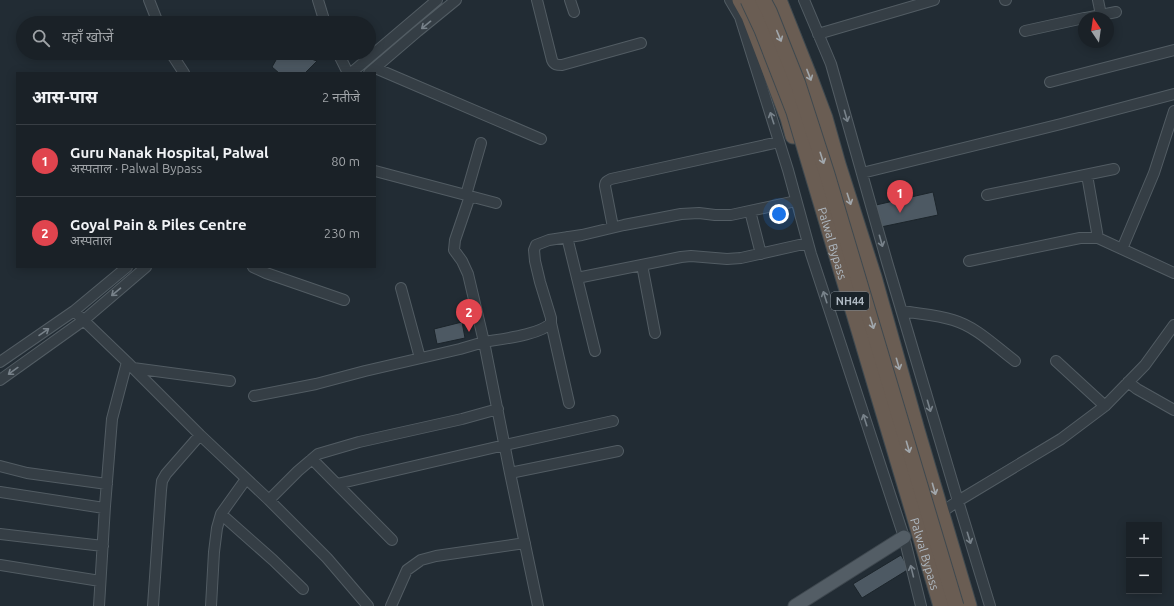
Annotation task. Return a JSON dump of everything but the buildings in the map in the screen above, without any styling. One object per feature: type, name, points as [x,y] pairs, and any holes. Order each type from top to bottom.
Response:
[{"type":"highway","points":[[740,0],[749,16],[788,118],[934,606]]},
{"type":"highway","name":"Palwal Bypass","points":[[748,0],[762,30],[794,112],[911,532],[941,606]]},
{"type":"highway","name":"Palwal Bypass","points":[[763,0],[769,11],[798,84],[827,174],[956,606]]},
{"type":"highway","points":[[779,0],[825,118],[874,278],[968,606]]},
{"type":"main road","points":[[795,606],[911,532]]},
{"type":"street","points":[[149,0],[155,16]]},
{"type":"street","points":[[318,0],[323,16]]},
{"type":"street","points":[[376,51],[437,0]]},
{"type":"street","points":[[456,0],[372,70],[541,139]]},
{"type":"street","points":[[537,0],[552,60],[556,65],[562,65],[641,43]]},
{"type":"street","points":[[570,0],[574,12]]},
{"type":"street","points":[[730,0],[740,17],[779,142],[808,243],[911,532],[921,606]]},
{"type":"street","points":[[804,0],[831,64],[902,311],[990,606]]},
{"type":"street","points":[[818,34],[934,0]]},
{"type":"street","points":[[1098,0],[1100,12]]},
{"type":"street","points":[[1025,31],[1078,20]]},
{"type":"street","points":[[1050,82],[1174,50]]},
{"type":"street","points":[[176,60],[183,72]]},
{"type":"street","points":[[342,60],[349,72]]},
{"type":"street","points":[[351,72],[365,60]]},
{"type":"street","points":[[862,173],[1061,124],[1174,94]]},
{"type":"street","points":[[1122,250],[1154,173],[1174,111]]},
{"type":"street","points":[[614,228],[605,186],[607,181],[779,142]]},
{"type":"street","points":[[481,143],[455,240],[454,250],[462,261],[468,274],[484,342],[538,606]]},
{"type":"street","points":[[987,195],[1114,169]]},
{"type":"street","points":[[376,171],[496,203]]},
{"type":"street","points":[[1087,174],[1098,238]]},
{"type":"street","points":[[569,403],[551,318],[535,261],[534,250],[536,245],[549,240],[681,214],[699,213],[732,215],[796,201]]},
{"type":"street","points":[[750,211],[761,254]]},
{"type":"street","points":[[567,237],[595,351]]},
{"type":"street","points":[[969,262],[1080,238],[1098,238],[1174,273]]},
{"type":"street","points":[[577,278],[681,257],[691,256],[727,259],[741,258],[808,243]]},
{"type":"street","points":[[642,265],[655,334]]},
{"type":"street","points":[[0,362],[74,311],[126,268]]},
{"type":"street","points":[[0,380],[84,320],[145,268]]},
{"type":"street","points":[[255,268],[344,300]]},
{"type":"street","points":[[401,288],[420,358]]},
{"type":"street","points":[[74,311],[327,558],[368,606]]},
{"type":"street","points":[[902,311],[954,320],[978,333],[1015,361]]},
{"type":"street","points":[[254,396],[316,384],[484,342],[517,336],[546,328],[551,323]]},
{"type":"street","points":[[911,532],[958,501],[1061,439],[1105,406],[1145,365],[1174,325]]},
{"type":"street","points":[[1056,361],[1105,406]]},
{"type":"street","points":[[130,365],[230,381]]},
{"type":"street","points":[[99,606],[104,508],[112,419],[130,365]]},
{"type":"street","points":[[1128,382],[1137,389],[1174,410]]},
{"type":"street","points":[[269,500],[298,471],[318,454],[359,442],[462,420],[498,409]]},
{"type":"street","points":[[337,484],[613,421]]},
{"type":"street","points":[[153,606],[158,519],[162,481],[166,474],[200,435]]},
{"type":"street","points":[[510,473],[618,451]]},
{"type":"street","points":[[312,459],[392,540]]},
{"type":"street","points":[[0,466],[27,472],[106,484]]},
{"type":"street","points":[[211,606],[217,528],[221,514],[246,479]]},
{"type":"street","points":[[0,492],[104,508]]},
{"type":"street","points":[[221,514],[303,589]]},
{"type":"street","points":[[0,534],[103,546]]},
{"type":"street","points":[[390,606],[407,570],[421,560],[436,556],[525,543]]},
{"type":"street","points":[[0,565],[100,581]]},
{"type":"place","name":"Guru Nanak Hospital, Palwal","points":[[900,213]]},
{"type":"place","name":"Goyal Pain & Piles Centre","points":[[469,332]]}]
